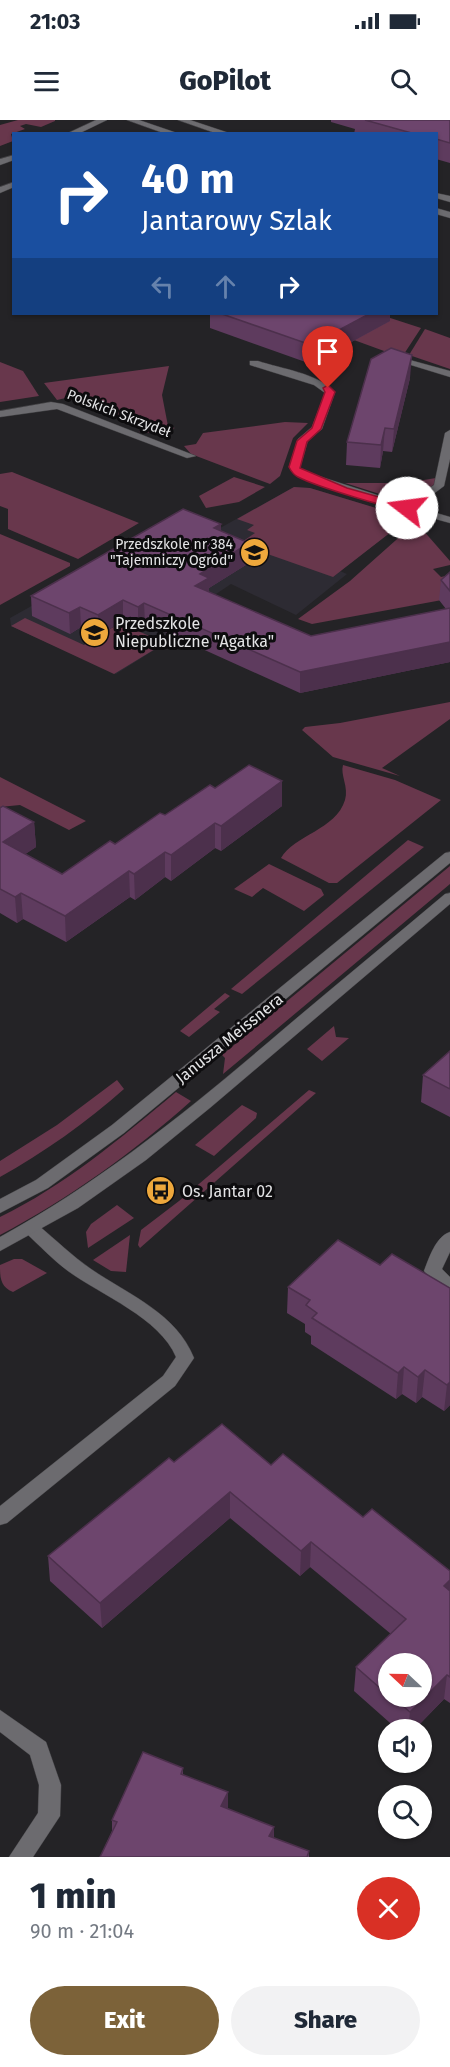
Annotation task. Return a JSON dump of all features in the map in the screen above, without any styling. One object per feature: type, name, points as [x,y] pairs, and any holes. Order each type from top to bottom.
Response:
[{"type":"street","points":[[75,132],[104,120]]},
{"type":"street","points":[[131,120],[170,132]]},
{"type":"street","points":[[138,132],[166,120]]},
{"type":"street","points":[[182,120],[221,132]]},
{"type":"street","points":[[392,356],[450,374]]},
{"type":"street","points":[[254,363],[318,383],[330,392],[316,429],[302,441],[294,467],[302,475],[344,490],[450,520]]},
{"type":"street","name":"Polskich Skrzydeł","points":[[0,414],[51,405],[59,406],[191,456]]},
{"type":"street","points":[[407,508],[440,486],[450,433]]},
{"type":"street","name":"Janusza Meissnera","points":[[0,1207],[42,1184],[118,1129],[450,856]]},
{"type":"street","name":"Janusza Meissnera","points":[[0,1245],[32,1229],[135,1159],[227,1087],[450,897]]},
{"type":"street","points":[[0,1517],[169,1381],[183,1365],[185,1358],[178,1340],[143,1311],[74,1266],[32,1229]]},
{"type":"street","points":[[450,1238],[438,1256],[433,1271],[450,1288]]},
{"type":"street","points":[[0,1720],[39,1749],[50,1785],[49,1816],[20,1857]]},
{"type":"shaded area","points":[[18,120],[55,120],[41,127],[26,124],[20,126],[25,129],[12,132],[12,141],[0,146],[0,125]]},
{"type":"shaded area","points":[[376,315],[421,328],[404,354],[395,355],[343,336]]},
{"type":"shaded area","points":[[425,329],[450,338],[450,369],[409,355]]},
{"type":"shaded area","points":[[0,362],[23,371],[39,396],[0,402]]},
{"type":"shaded area","points":[[169,366],[162,395],[168,426],[175,428],[159,433],[138,432],[152,429],[70,397],[57,400],[44,383]]},
{"type":"shaded area","points":[[285,422],[308,423],[293,438],[280,476],[270,484],[191,454],[184,446],[196,444],[203,433]]},
{"type":"shaded area","points":[[12,472],[139,523],[78,559],[8,529],[8,509],[0,506],[0,474]]},
{"type":"shaded area","points":[[234,477],[265,487],[239,502],[206,508],[199,496]]},
{"type":"shaded area","points":[[436,478],[435,484],[408,503],[345,483],[405,483]]},
{"type":"shaded area","name":"Przedszkole nr 384 \"Tajemniczy Ogród\"","points":[[294,487],[310,488],[409,518],[340,571],[347,574],[296,615],[231,584],[213,596],[108,614],[138,627],[145,623],[175,637],[116,674],[11,626],[10,618],[53,594],[213,532]]},
{"type":"shaded area","points":[[294,487],[310,488],[409,518],[333,577],[239,544],[255,533],[247,530],[254,525],[237,519]]},
{"type":"shaded area","points":[[414,524],[422,529],[450,561],[450,565],[433,569],[441,577],[450,575],[442,600],[312,624],[298,619],[350,581]]},
{"type":"shaded area","points":[[0,534],[70,563],[70,566],[0,605]]},
{"type":"shaded area","points":[[25,618],[84,645],[120,623],[165,643],[114,674],[11,626]]},
{"type":"shaded area","points":[[450,702],[450,719],[382,768],[400,776],[333,757],[302,730],[305,727],[340,723]]},
{"type":"shaded area","points":[[343,765],[395,780],[441,800],[337,883],[329,883],[281,858],[295,843],[324,825],[340,810],[346,795]]},
{"type":"shaded area","points":[[0,777],[86,821],[69,830],[20,805],[0,807]]},
{"type":"shaded area","points":[[408,840],[424,847],[242,994],[231,989]]},
{"type":"shaded area","points":[[269,864],[321,889],[324,895],[304,911],[263,888],[252,897],[234,889]]},
{"type":"shaded area","points":[[450,866],[450,884],[223,1074],[225,1058],[222,1055]]},
{"type":"shaded area","points":[[225,993],[230,996],[214,1009],[220,1012],[189,1037],[180,1031]]},
{"type":"shaded area","points":[[334,1026],[336,1037],[349,1038],[322,1061],[307,1049]]},
{"type":"shaded area","points":[[117,1080],[124,1089],[110,1101],[64,1136],[0,1177],[0,1161],[57,1125]]},
{"type":"shaded area","points":[[309,1090],[316,1093],[140,1248],[138,1245],[141,1230],[179,1201]]},
{"type":"shaded area","points":[[176,1092],[191,1101],[146,1139],[75,1190],[0,1235],[0,1217],[24,1205],[69,1176],[113,1144]]},
{"type":"shaded area","points":[[242,1105],[257,1113],[256,1118],[214,1156],[195,1145]]},
{"type":"shaded area","points":[[117,1205],[134,1218],[88,1248],[86,1232],[91,1224]]},
{"type":"shaded area","points":[[130,1235],[126,1272],[111,1271],[93,1260]]},
{"type":"shaded area","points":[[14,1259],[22,1259],[47,1273],[13,1292],[3,1284],[0,1265]]},
{"type":"building","points":[[365,120],[450,120],[450,143],[438,140],[438,132],[408,132]]},
{"type":"building","points":[[225,315],[367,315],[311,345]]},
{"type":"building","points":[[391,348],[412,355],[394,429],[385,428],[381,445],[347,442],[371,359]]},
{"type":"building","points":[[183,509],[221,524],[214,528],[249,543],[200,574],[209,578],[195,586],[311,636],[450,608],[450,642],[300,672],[144,603],[138,607],[123,600],[98,615],[80,607],[69,613],[31,596]]},
{"type":"building","points":[[450,572],[450,591],[441,580]]},
{"type":"building","points":[[249,765],[282,781],[221,826],[215,823],[171,855],[165,852],[134,874],[129,871],[65,916],[21,893],[15,897],[0,889],[0,808],[3,806],[34,822],[3,842],[62,874],[110,841],[115,844],[160,813],[165,815],[210,785],[215,788]]},
{"type":"building","points":[[450,1051],[450,1089],[423,1075]]},
{"type":"building","points":[[338,1240],[380,1265],[392,1254],[450,1288],[450,1382],[447,1385],[425,1370],[418,1377],[404,1367],[398,1373],[312,1318],[317,1313],[306,1305],[310,1300],[288,1287]]},
{"type":"building","points":[[222,1424],[271,1465],[283,1454],[363,1517],[372,1509],[450,1571],[450,1580],[444,1586],[450,1591],[450,1677],[447,1675],[432,1690],[432,1653],[378,1653],[378,1686],[356,1667],[406,1619],[311,1542],[301,1551],[230,1492],[100,1603],[48,1556],[169,1458],[174,1462]]},
{"type":"building","points":[[404,1707],[415,1707],[410,1712]]},
{"type":"building","points":[[143,1752],[183,1768],[181,1774],[228,1792],[221,1806],[274,1827],[269,1836],[309,1851],[307,1857],[100,1857],[117,1822],[112,1820]]},
{"type":"place","name":"Przedszkole nr 384 \"Tajemniczy Ogród\"","points":[[254,552]]},
{"type":"place","name":"Przedszkole Niepubliczne \"Agatka\"","points":[[94,632]]},
{"type":"place","name":"Os. Jantar 02","points":[[161,1191]]},
{"type":"route","points":[[328,388],[330,392],[316,429],[302,441],[294,467],[302,475],[407,508]]}]
